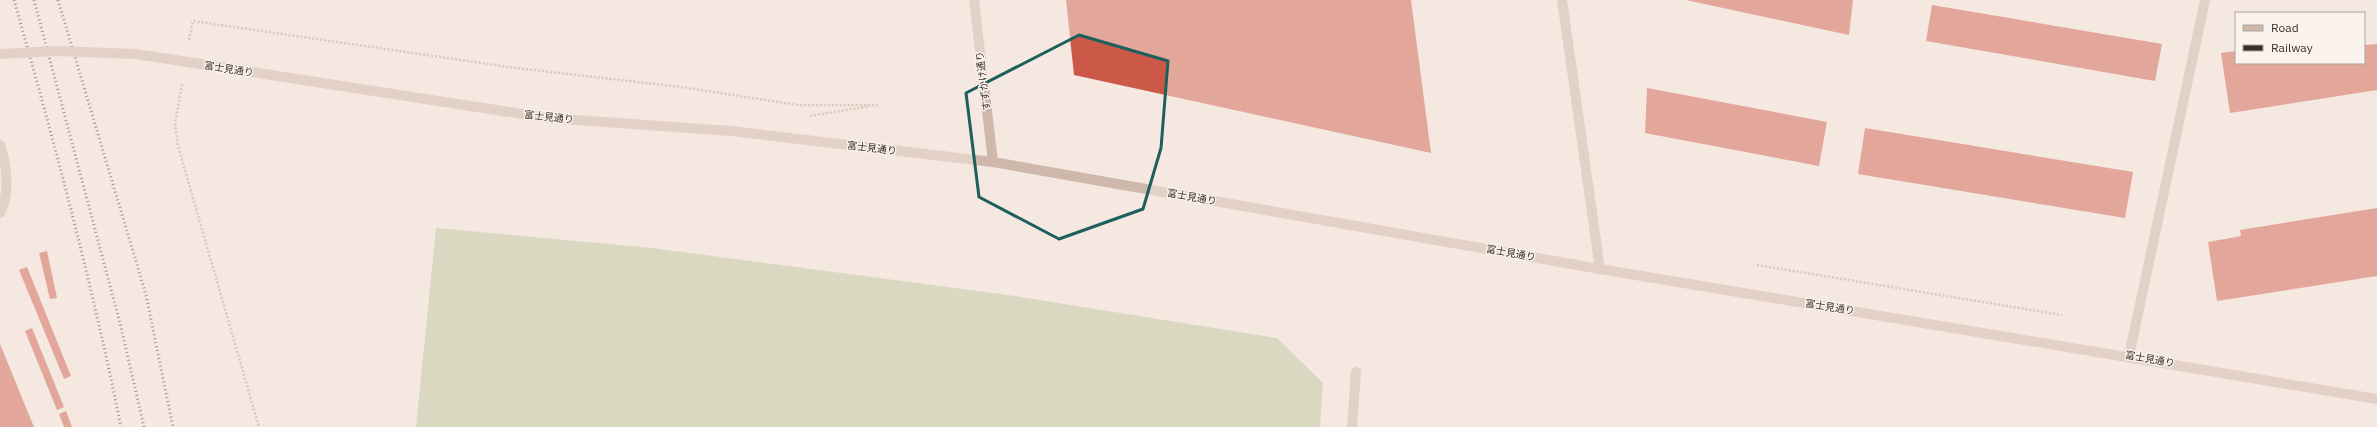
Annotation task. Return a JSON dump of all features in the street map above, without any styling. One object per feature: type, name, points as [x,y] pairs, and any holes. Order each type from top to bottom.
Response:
[{"type":"street","name":"すずかけ通り","points":[[974,0],[993,162]]},
{"type":"street","points":[[1562,0],[1600,269]]},
{"type":"street","points":[[2129,356],[2205,0]]},
{"type":"street","name":"富士見通り","points":[[0,54],[55,51],[136,54],[548,118],[730,131],[993,162],[1600,269],[2129,356],[2377,399]]},
{"type":"street","points":[[0,145],[6,179],[4,205],[0,213]]},
{"type":"street","points":[[1352,427],[1356,372]]},
{"type":"path","points":[[189,43],[193,21],[516,68],[681,87],[798,105],[879,105],[807,117]]},
{"type":"path","points":[[183,79],[175,124],[178,146],[259,427]]},
{"type":"path","points":[[1758,265],[2062,315]]},
{"type":"highlighted area","points":[[1079,35],[1168,61],[1161,148],[1143,209],[1059,239],[979,197],[966,93],[1015,66]]},
{"type":"green space","points":[[436,228],[652,248],[1015,296],[1277,338],[1323,383],[1320,427],[416,427]]},
{"type":"building","points":[[1066,0],[1411,0],[1431,153],[1074,75]]},
{"type":"building","points":[[1686,0],[1853,0],[1849,35]]},
{"type":"building","points":[[1932,5],[2162,44],[2155,81],[1926,41]]},
{"type":"building","points":[[2377,44],[2377,90],[2230,113],[2221,53],[2235,51],[2235,64],[2365,64],[2365,45]]},
{"type":"building","points":[[1647,88],[1827,122],[1819,166],[1645,133]]},
{"type":"building","points":[[1865,128],[2133,172],[2125,218],[1858,174]]},
{"type":"building","points":[[2377,208],[2377,276],[2217,301],[2208,242],[2241,236],[2240,230]]},
{"type":"building","points":[[47,251],[57,298],[50,299],[39,253]]},
{"type":"building","points":[[27,267],[71,376],[64,379],[19,270]]},
{"type":"building","points":[[32,328],[64,407],[57,410],[25,331]]},
{"type":"building","points":[[0,344],[34,427],[0,427]]},
{"type":"building","points":[[66,411],[72,427],[64,427],[59,414]]},
{"type":"railway","points":[[14,0],[72,212],[98,319],[121,427]]},
{"type":"railway","points":[[34,0],[121,327],[144,427]]},
{"type":"railway","points":[[58,0],[146,295],[173,427]]}]
